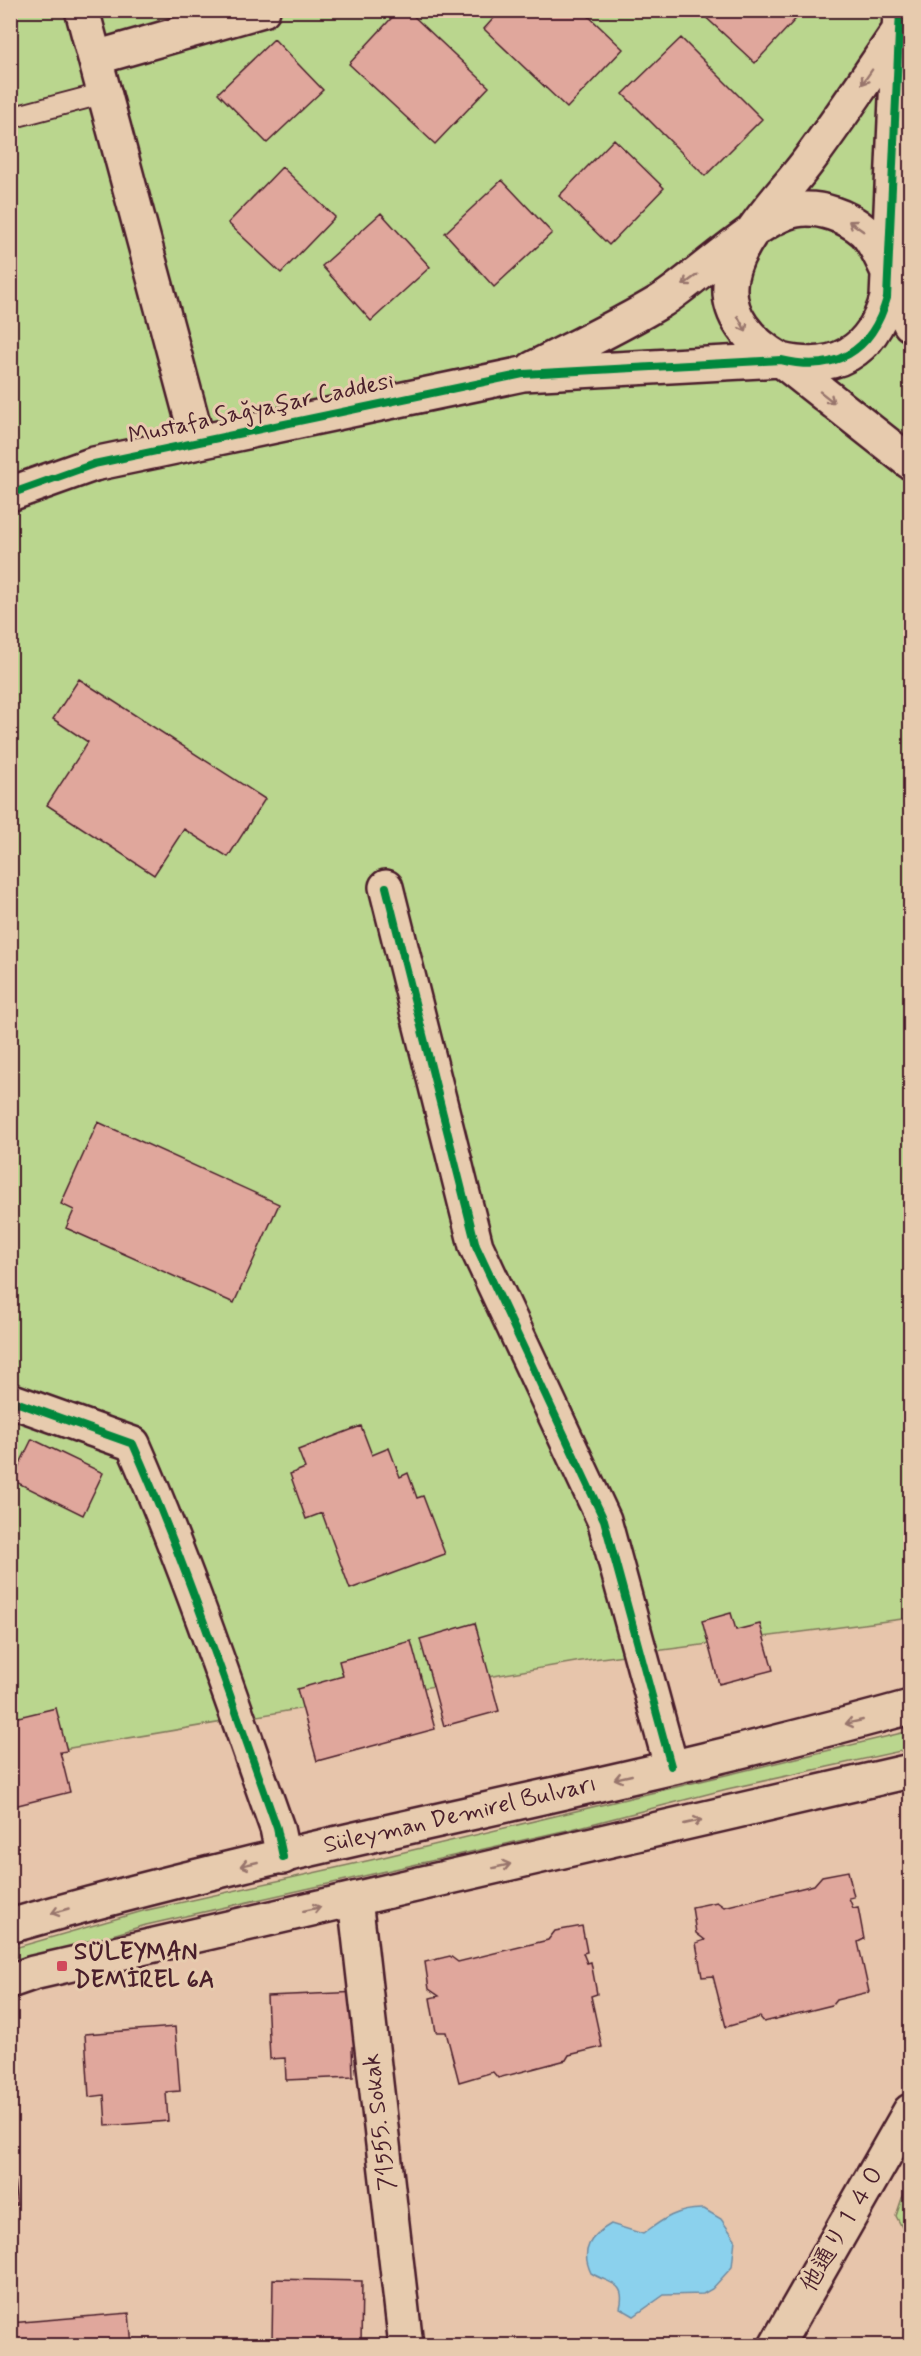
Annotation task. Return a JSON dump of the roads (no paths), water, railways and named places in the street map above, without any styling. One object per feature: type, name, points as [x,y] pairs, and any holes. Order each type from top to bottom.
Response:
[{"type":"street","points":[[82,10],[198,442]]},
{"type":"street","points":[[95,58],[263,10]]},
{"type":"street","points":[[900,20],[809,160],[739,253],[731,278],[732,304],[742,328],[759,347],[781,360],[910,462]]},
{"type":"street","points":[[523,374],[781,360],[804,366],[827,363],[849,354],[868,340],[880,321],[887,298],[900,20]]},
{"type":"street","points":[[523,374],[661,301],[773,218],[789,213],[821,210],[844,218],[864,232],[879,251],[887,275],[910,324]]},
{"type":"street","name":"Mustafa Sağyaşar Caddesi","points":[[10,494],[94,464],[523,374]]},
{"type":"street","points":[[386,887],[476,1246],[604,1520],[671,1766]]},
{"type":"street","points":[[10,1400],[133,1444],[158,1501],[209,1637],[277,1828],[283,1857]]},
{"type":"street","name":"Süleyman Demirel Bulvarı","points":[[10,1926],[129,1892],[671,1766],[910,1707]]},
{"type":"street","points":[[10,1981],[33,1972],[910,1771]]},
{"type":"street","name":"71555. Sokak","points":[[355,1899],[406,2346]]},
{"type":"street","name":"他通り１４０","points":[[776,2346],[910,2111]]},
{"type":"lane","points":[[10,118],[105,93]]},
{"type":"water","points":[[704,2209],[721,2219],[735,2239],[732,2267],[712,2289],[703,2294],[664,2295],[634,2316],[620,2308],[621,2293],[618,2288],[591,2273],[587,2257],[589,2244],[597,2233],[611,2224],[643,2234],[671,2215],[686,2210]]},
{"type":"place","name":"SÜLEYMAN DEMİREL 6A","points":[[62,1966]]}]
